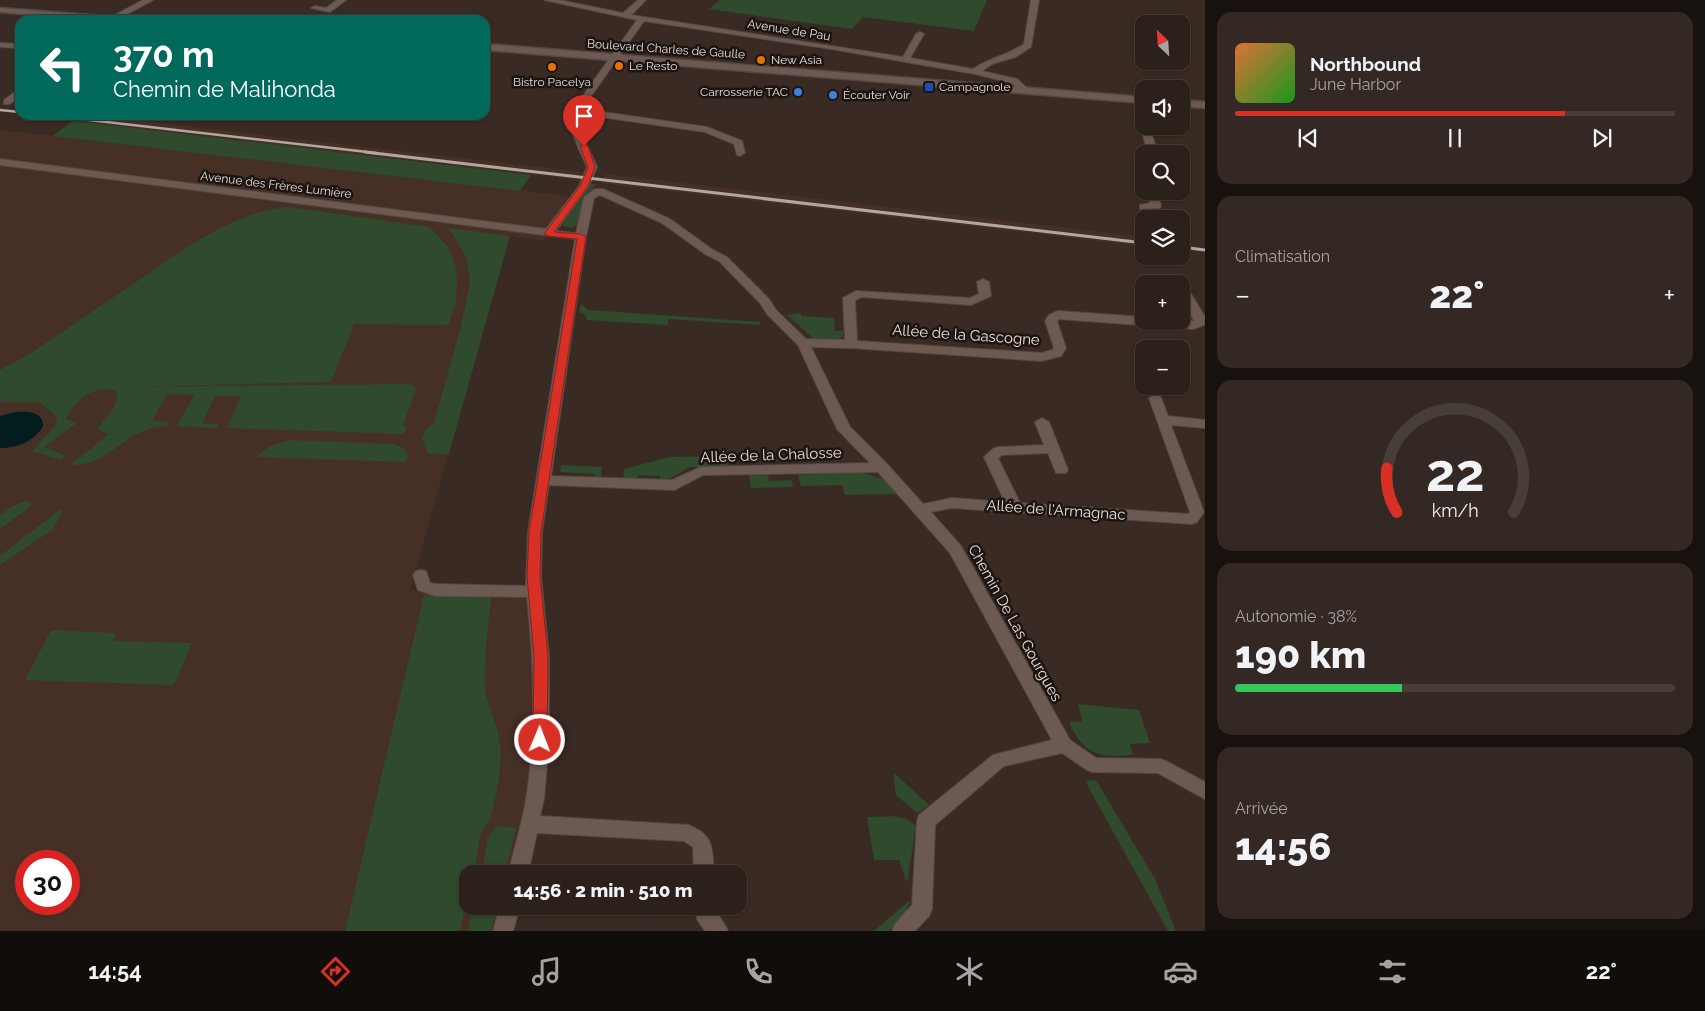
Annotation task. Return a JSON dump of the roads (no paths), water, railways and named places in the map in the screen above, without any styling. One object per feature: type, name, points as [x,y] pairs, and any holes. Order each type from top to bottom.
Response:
[{"type":"main road","points":[[0,10],[62,15]]},
{"type":"main road","name":"Boulevard Charles de Gaulle","points":[[490,47],[1135,99]]},
{"type":"main road","points":[[1190,104],[1205,105]]},
{"type":"street","points":[[119,15],[149,0]]},
{"type":"street","points":[[316,8],[327,10],[342,0]]},
{"type":"street","name":"Avenue de Pau","points":[[548,0],[642,19],[975,72],[1014,81],[1024,89]]},
{"type":"street","points":[[580,7],[586,0]]},
{"type":"street","points":[[625,16],[642,0]]},
{"type":"street","points":[[975,72],[989,62],[1013,55],[1028,45],[1035,0]]},
{"type":"street","points":[[548,234],[584,186],[592,167],[575,128],[574,117],[576,111],[642,19]]},
{"type":"street","points":[[905,60],[920,34]]},
{"type":"street","points":[[0,45],[15,46]]},
{"type":"street","points":[[7,102],[15,95]]},
{"type":"street","points":[[576,111],[708,130],[739,143],[740,153]]},
{"type":"street","name":"Avenue des Frères Lumière","points":[[0,162],[548,234],[581,241]]},
{"type":"street","points":[[0,172],[15,164]]},
{"type":"street","name":"Chemin De Las Gourgues","points":[[581,241],[589,197],[599,191],[666,221],[709,252],[723,259],[765,301],[771,312],[803,343],[844,428],[882,467],[956,550],[1064,745]]},
{"type":"street","points":[[1144,208],[1156,206],[1154,200]]},
{"type":"street","points":[[520,865],[534,799],[540,740],[541,656],[534,576],[535,532],[581,241]]},
{"type":"street","points":[[851,344],[849,298],[852,296],[860,294],[970,302],[985,296],[983,282]]},
{"type":"street","points":[[1190,301],[1200,318],[1200,323],[1190,325]]},
{"type":"street","name":"Allée de la Gascogne","points":[[803,343],[851,344],[1042,357],[1057,353],[1060,348],[1051,321],[1053,317],[1069,315],[1135,320]]},
{"type":"street","points":[[1193,325],[1205,333]]},
{"type":"street","points":[[1156,398],[1164,420],[1205,424]]},
{"type":"street","name":"Allée de l'Armagnac","points":[[920,510],[952,503],[1192,519],[1197,512],[1164,420]]},
{"type":"street","points":[[1042,422],[1061,470]]},
{"type":"street","points":[[1015,507],[991,457],[999,450],[1053,449]]},
{"type":"street","name":"Allée de la Chalosse","points":[[544,480],[674,484],[700,471],[882,467]]},
{"type":"street","points":[[421,575],[423,586],[435,590],[536,592]]},
{"type":"street","points":[[902,931],[922,909],[926,821],[1000,760],[1064,745],[1093,766],[1160,766],[1205,791]]},
{"type":"street","points":[[530,824],[688,833],[702,843],[703,865]]},
{"type":"street","points":[[503,931],[507,915]]},
{"type":"street","points":[[707,915],[707,919],[718,931]]},
{"type":"water","points":[[15,412],[34,413],[40,417],[43,426],[35,436],[25,443],[13,447],[0,448],[0,416]]},
{"type":"railway","points":[[0,110],[15,112]]},
{"type":"railway","points":[[89,120],[376,153]]},
{"type":"railway","points":[[365,152],[1135,242]]},
{"type":"railway","points":[[1190,248],[1205,250]]},
{"type":"place","name":"New Asia","points":[[761,60]]},
{"type":"place","name":"Le Resto","points":[[619,66]]},
{"type":"place","name":"Bistro Pacelya","points":[[552,67]]},
{"type":"place","name":"Campagnole","points":[[929,87]]},
{"type":"place","name":"Carrosserie TAC","points":[[798,92]]},
{"type":"place","name":"Écouter Voir","points":[[833,95]]}]
